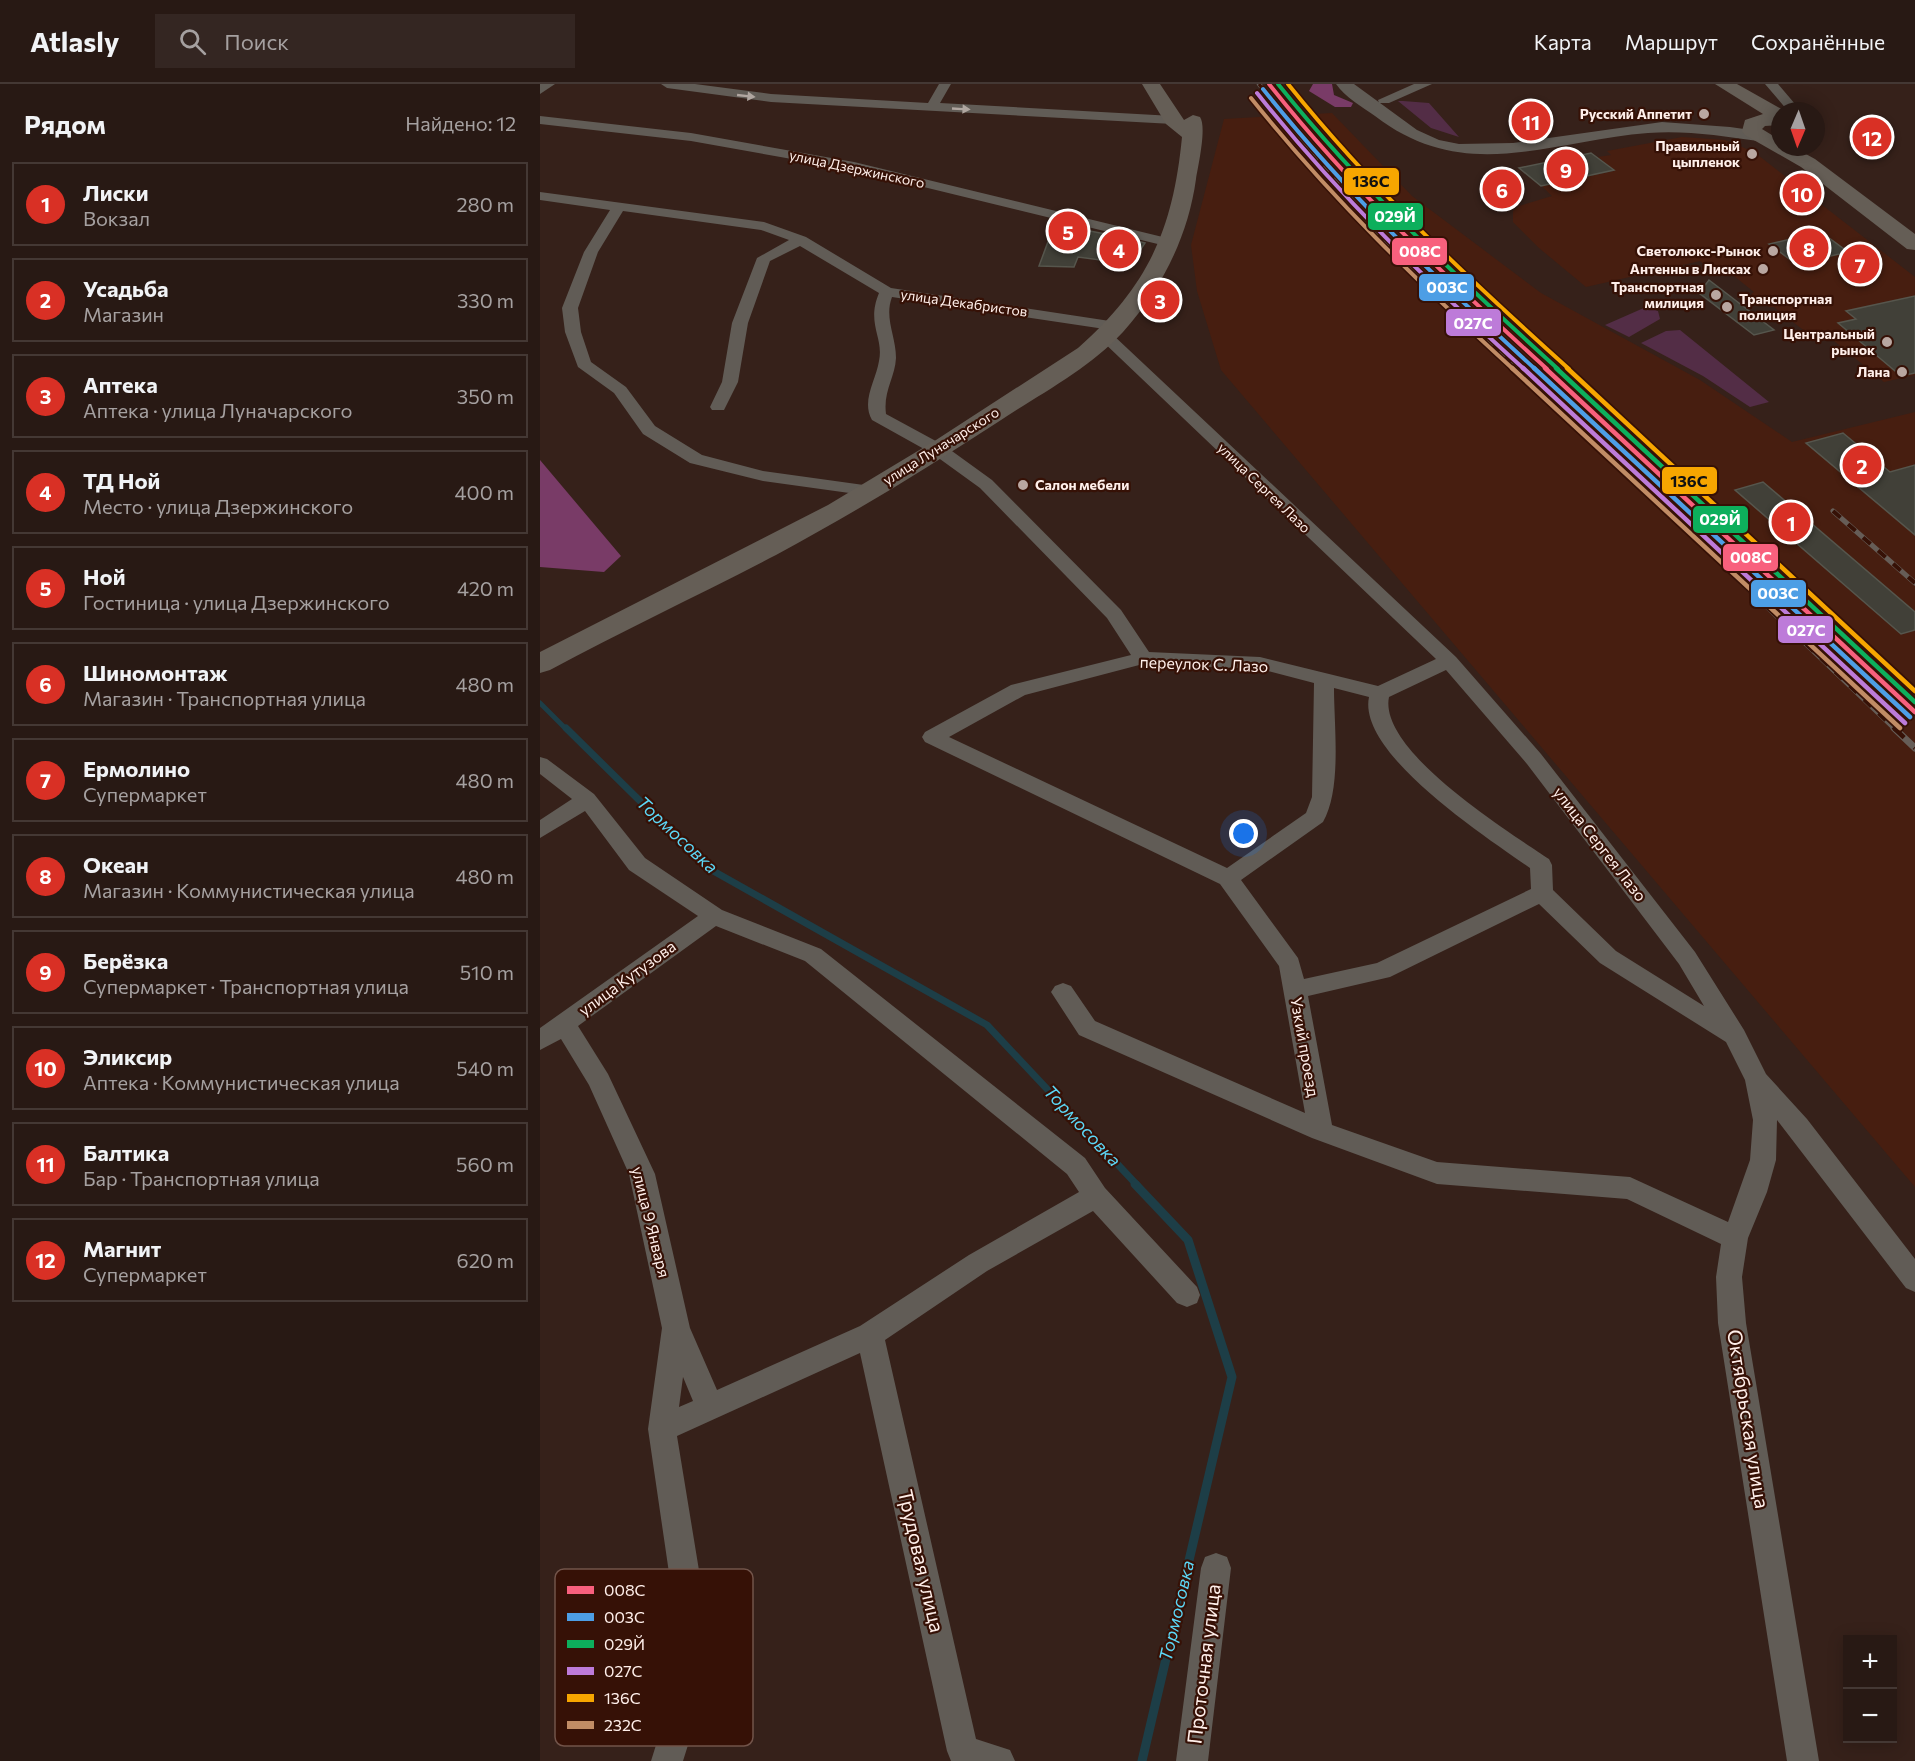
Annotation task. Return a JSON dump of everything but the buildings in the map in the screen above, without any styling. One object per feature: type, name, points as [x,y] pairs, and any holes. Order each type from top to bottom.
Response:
[{"type":"main road","points":[[1151,84],[1186,126]]},
{"type":"main road","points":[[1169,84],[1186,126]]},
{"type":"main road","points":[[1724,84],[1771,112]]},
{"type":"main road","points":[[1744,95],[1762,133],[1808,163],[1915,244]]},
{"type":"main road","name":"улица Луначарского","points":[[548,660],[799,532],[871,491],[939,450],[1086,353],[1112,331],[1144,292],[1170,243],[1189,175],[1186,126]]},
{"type":"main road","points":[[1819,156],[1915,230]]},
{"type":"street","points":[[540,90],[549,84]]},
{"type":"street","points":[[667,84],[771,98],[932,107],[1186,126]]},
{"type":"street","points":[[932,107],[945,84]]},
{"type":"street","points":[[1344,84],[1407,130],[1424,140],[1447,147],[1495,149],[1665,127],[1762,133]]},
{"type":"street","points":[[1361,84],[1436,135],[1462,141],[1502,140],[1661,120],[1762,133]]},
{"type":"street","points":[[1383,100],[1426,84]]},
{"type":"street","points":[[1771,84],[1787,102]]},
{"type":"street","name":"улица Дзержинского","points":[[540,120],[691,137],[854,166],[1170,243]]},
{"type":"street","name":"улица Декабристов","points":[[540,196],[764,226],[801,240],[887,292],[1112,331]]},
{"type":"street","points":[[618,208],[591,252],[570,308],[573,332],[584,364],[620,390],[649,430],[696,459],[763,476],[871,491]]},
{"type":"street","points":[[718,407],[730,382],[740,323],[764,258],[801,240]]},
{"type":"street","points":[[887,292],[880,309],[888,359],[876,398],[878,416],[939,450],[986,484],[1114,614],[1143,658]]},
{"type":"street","name":"улица Сергея Лазо","points":[[1112,331],[1449,662],[1534,759],[1687,958],[1736,1037],[1757,1080]]},
{"type":"street","name":"переулок С. Лазо","points":[[932,737],[1017,690],[1143,658],[1260,663],[1380,693]]},
{"type":"street","points":[[1449,662],[1380,693],[1377,707],[1396,749],[1453,803],[1541,865],[1542,893],[1608,957],[1736,1037]]},
{"type":"street","points":[[1228,878],[1315,817],[1323,797],[1324,680]]},
{"type":"street","name":"Узкий проезд","points":[[932,737],[1228,878],[1290,964],[1321,1131]]},
{"type":"street","points":[[540,764],[587,800],[637,864],[714,916],[813,955],[1076,1166],[1096,1196],[1188,1295]]},
{"type":"street","points":[[540,830],[587,800]]},
{"type":"street","points":[[1295,990],[1382,971],[1542,893]]},
{"type":"street","name":"улица Кутузова","points":[[540,1041],[714,916]]},
{"type":"street","points":[[1063,992],[1087,1028],[1321,1131],[1437,1173],[1630,1188],[1735,1238]]},
{"type":"street","name":"улица 9 Января","points":[[564,1024],[599,1080],[642,1174],[676,1328],[710,1407]]},
{"type":"street","points":[[1757,1080],[1798,1126],[1915,1280]]},
{"type":"street","name":"Октябрьская улица","points":[[1757,1080],[1765,1120],[1764,1160],[1735,1238],[1729,1278],[1732,1323],[1803,1761]]},
{"type":"street","points":[[662,1429],[870,1335],[978,1263],[1096,1196]]},
{"type":"street","name":"улица 9 Января","points":[[676,1328],[662,1429],[684,1569]]},
{"type":"street","name":"Трудовая улица","points":[[870,1335],[963,1751],[999,1761]]},
{"type":"street","name":"Проточная улица","points":[[1192,1761],[1216,1568]]},
{"type":"street","name":"улица 9 Января","points":[[667,1761],[672,1746]]},
{"type":"shaded area","points":[[1313,84],[1332,84],[1334,95],[1353,103],[1351,107],[1335,107],[1309,91]]},
{"type":"shaded area","points":[[1398,101],[1429,103],[1459,137],[1431,128]]},
{"type":"shaded area","points":[[1332,113],[1412,196],[1541,293],[1700,380],[1792,442],[1915,412],[1915,1187],[1221,370],[1197,291],[1191,245],[1224,119]]},
{"type":"shaded area","points":[[1682,137],[1725,140],[1754,152],[1915,277],[1915,375],[1884,382],[1828,336],[1816,340],[1774,307],[1769,307],[1751,294],[1754,292],[1729,272],[1717,275],[1700,261],[1586,287],[1539,248],[1513,222],[1513,211],[1519,206],[1552,196],[1542,186],[1614,171],[1598,157],[1611,155],[1607,151]]},
{"type":"shaded area","points":[[1646,307],[1658,311],[1660,319],[1629,337],[1605,325]]},
{"type":"shaded area","points":[[1680,330],[1769,402],[1750,407],[1703,376],[1641,343],[1666,331]]},
{"type":"shaded area","points":[[540,460],[621,556],[604,572],[540,567]]},
{"type":"waterway","name":"Тормосовка","points":[[540,703],[567,730]]},
{"type":"waterway","name":"Тормосовка","points":[[566,728],[708,868],[987,1025],[1137,1185]]},
{"type":"waterway","name":"Тормосовка","points":[[1135,1184],[1188,1240],[1232,1377],[1142,1761]]},
{"type":"railway","points":[[1259,84],[1381,237],[1518,369]]},
{"type":"railway","points":[[1517,368],[1896,730]]},
{"type":"railway","points":[[1833,511],[1915,583]]},
{"type":"railway","points":[[1894,728],[1915,748]]},
{"type":"transit line","name":"008С","points":[[1269,84],[1339,168],[1416,247],[1915,712]]},
{"type":"transit line","name":"029Й","points":[[1278,84],[1346,166],[1420,242],[1915,702]]},
{"type":"transit line","name":"136С","points":[[1288,84],[1354,163],[1425,237],[1915,691]]},
{"type":"transit line","name":"003С","points":[[1263,89],[1333,173],[1410,252],[1910,717]]},
{"type":"transit line","name":"027С","points":[[1257,93],[1328,179],[1406,259],[1905,723]]},
{"type":"transit line","name":"232C","points":[[1251,98],[1322,183],[1400,263],[1900,728]]},
{"type":"place","name":"Русский Аппетит","points":[[1704,114]]},
{"type":"place","name":"Балтика","points":[[1531,121]]},
{"type":"place","name":"Магнит","points":[[1872,137]]},
{"type":"place","name":"Правильный цыпленок","points":[[1752,154]]},
{"type":"place","name":"Берёзка","points":[[1566,169]]},
{"type":"place","name":"Шиномонтаж","points":[[1502,189]]},
{"type":"place","name":"Эликсир","points":[[1802,193]]},
{"type":"place","name":"Ной","points":[[1068,231]]},
{"type":"place","name":"Океан","points":[[1809,248]]},
{"type":"place","name":"ТД Ной","points":[[1119,249]]},
{"type":"place","name":"Светолюкс-Рынок","points":[[1773,251]]},
{"type":"place","name":"Ермолино","points":[[1860,264]]},
{"type":"place","name":"Антенны в Лисках","points":[[1763,269]]},
{"type":"place","name":"Транспортная милиция","points":[[1716,295]]},
{"type":"place","name":"Аптека","points":[[1160,300]]},
{"type":"place","name":"Транспортная полиция","points":[[1727,307]]},
{"type":"place","name":"Центральный рынок","points":[[1887,342]]},
{"type":"place","name":"Лана","points":[[1902,372]]},
{"type":"place","name":"Усадьба","points":[[1862,465]]},
{"type":"place","name":"Салон мебели","points":[[1023,485]]},
{"type":"place","name":"Лиски","points":[[1791,522]]}]
